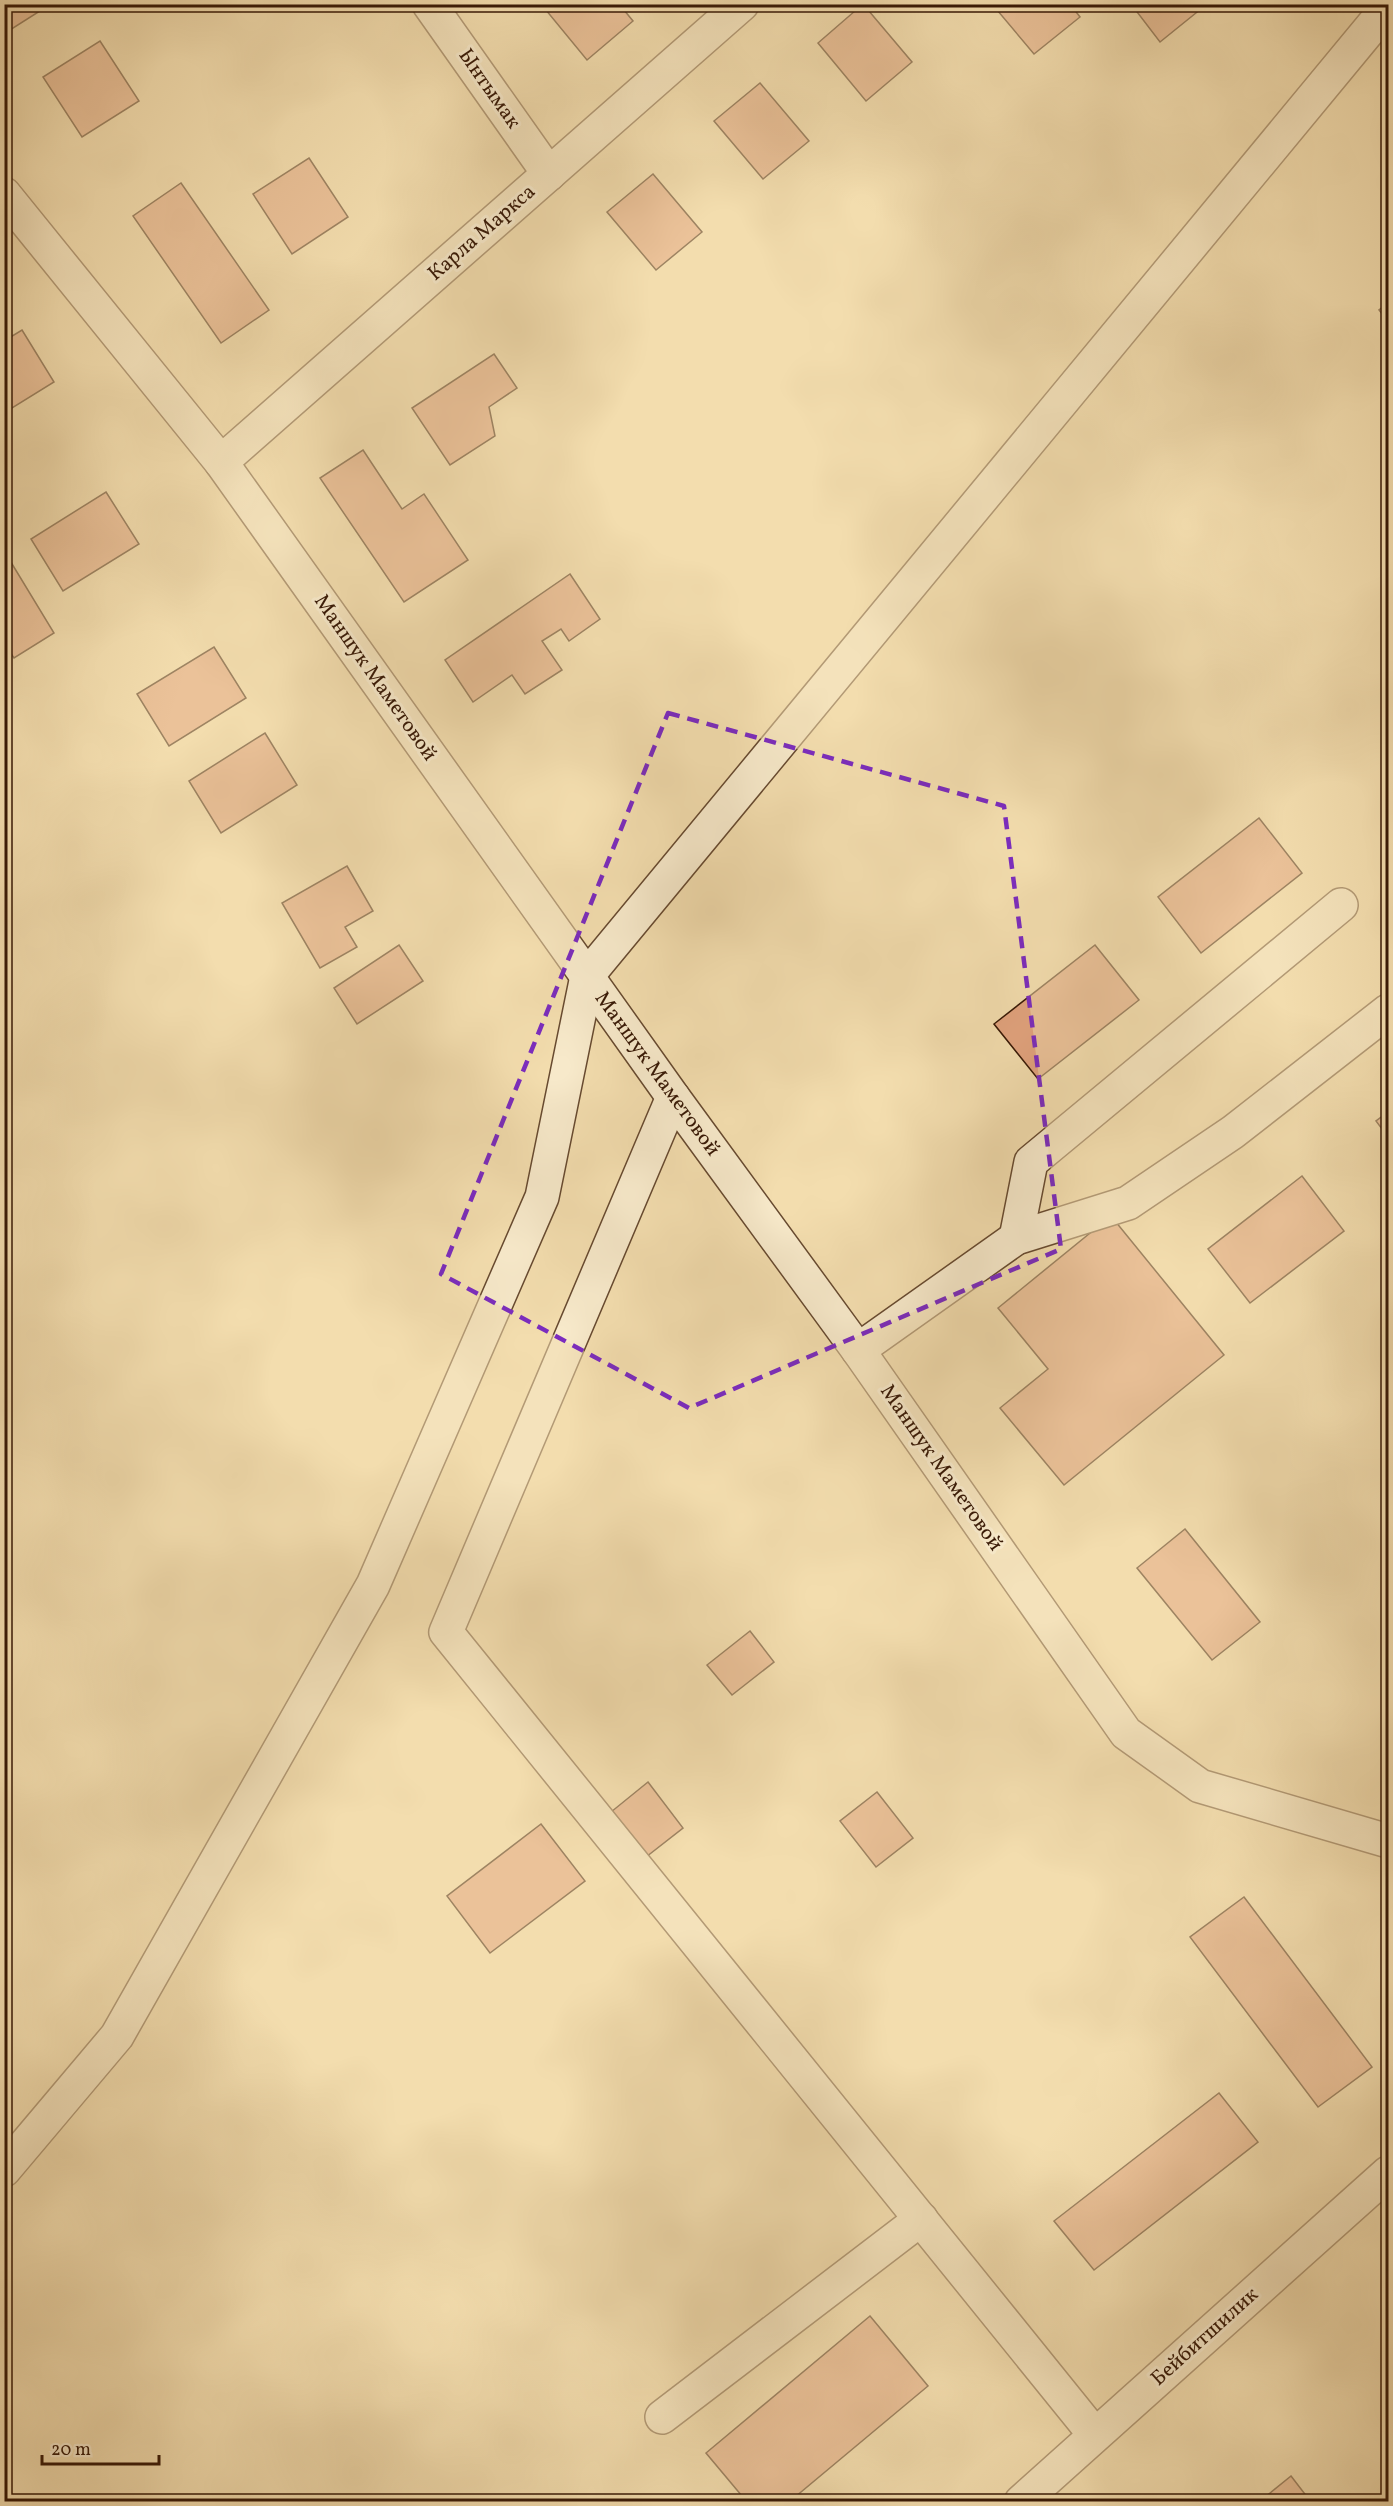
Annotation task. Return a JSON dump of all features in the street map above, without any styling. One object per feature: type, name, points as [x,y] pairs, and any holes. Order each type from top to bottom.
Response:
[{"type":"street","name":"Ынтымак","points":[[429,4],[549,174]]},
{"type":"street","name":"Карла Маркса","points":[[221,462],[742,4]]},
{"type":"street","points":[[4,2170],[117,2036],[373,1585],[542,1197],[587,976],[1389,7]]},
{"type":"street","name":"Маншук Маметовой","points":[[4,194],[221,462],[673,1097],[858,1350],[1126,1733],[1200,1786],[1389,1841]]},
{"type":"street","points":[[1016,1238],[1031,1161],[1341,905]]},
{"type":"street","points":[[858,1350],[1016,1238],[1128,1203],[1233,1132],[1389,1011]]},
{"type":"street","points":[[673,1097],[446,1632],[1095,2435]]},
{"type":"street","name":"Бейбитшилик","points":[[1021,2502],[1389,2173]]},
{"type":"street","points":[[662,2417],[921,2219]]},
{"type":"highlighted area","points":[[668,713],[1004,806],[1061,1249],[689,1408],[441,1274]]},
{"type":"building","points":[[4,4],[51,4],[10,30],[4,21]]},
{"type":"building","points":[[541,4],[619,4],[633,21],[587,60]]},
{"type":"building","points":[[863,4],[912,62],[866,101],[818,43]]},
{"type":"building","points":[[992,4],[1070,4],[1080,17],[1034,54]]},
{"type":"building","points":[[1131,4],[1207,4],[1160,42]]},
{"type":"building","points":[[100,41],[139,101],[82,137],[43,77]]},
{"type":"building","points":[[760,83],[809,141],[763,179],[714,121]]},
{"type":"building","points":[[309,158],[348,217],[292,254],[253,194]]},
{"type":"building","points":[[653,174],[702,232],[656,270],[607,212]]},
{"type":"building","points":[[181,183],[269,310],[221,343],[133,216]]},
{"type":"building","points":[[1388,303],[1388,322],[1379,310]]},
{"type":"building","points":[[22,330],[54,382],[4,413],[4,341]]},
{"type":"building","points":[[494,354],[517,388],[489,407],[495,436],[450,465],[412,408]]},
{"type":"building","points":[[363,450],[402,509],[424,494],[468,560],[404,602],[320,478]]},
{"type":"building","points":[[106,492],[139,544],[63,591],[31,539]]},
{"type":"building","points":[[6,554],[54,633],[14,658],[4,643]]},
{"type":"building","points":[[570,574],[600,619],[569,641],[561,629],[542,641],[562,670],[525,694],[512,675],[473,702],[445,660]]},
{"type":"building","points":[[214,647],[246,698],[169,746],[137,694]]},
{"type":"building","points":[[265,733],[297,785],[221,833],[189,781]]},
{"type":"building","points":[[1259,818],[1302,873],[1201,953],[1158,897]]},
{"type":"building","points":[[347,866],[373,911],[345,927],[357,947],[320,968],[282,903]]},
{"type":"building","points":[[399,945],[423,981],[357,1024],[334,988]]},
{"type":"building","points":[[1095,945],[1139,1000],[1038,1079],[994,1024]]},
{"type":"building","points":[[1388,1112],[1388,1137],[1376,1121]]},
{"type":"building","points":[[1302,1176],[1344,1231],[1250,1303],[1208,1249]]},
{"type":"building","points":[[1111,1216],[1224,1355],[1064,1485],[1000,1408],[1048,1369],[998,1308]]},
{"type":"building","points":[[1185,1529],[1260,1622],[1212,1660],[1137,1568]]},
{"type":"building","points":[[750,1631],[774,1662],[732,1695],[707,1665]]},
{"type":"building","points":[[648,1782],[683,1828],[646,1857],[611,1812]]},
{"type":"building","points":[[877,1792],[913,1838],[876,1867],[840,1821]]},
{"type":"building","points":[[541,1824],[585,1881],[490,1953],[447,1896]]},
{"type":"building","points":[[1244,1897],[1372,2067],[1318,2107],[1190,1937]]},
{"type":"building","points":[[1219,2093],[1258,2142],[1094,2270],[1054,2221]]},
{"type":"building","points":[[870,2316],[928,2386],[789,2502],[747,2502],[706,2453]]},
{"type":"building","points":[[1291,2476],[1311,2502],[1259,2502]]}]
